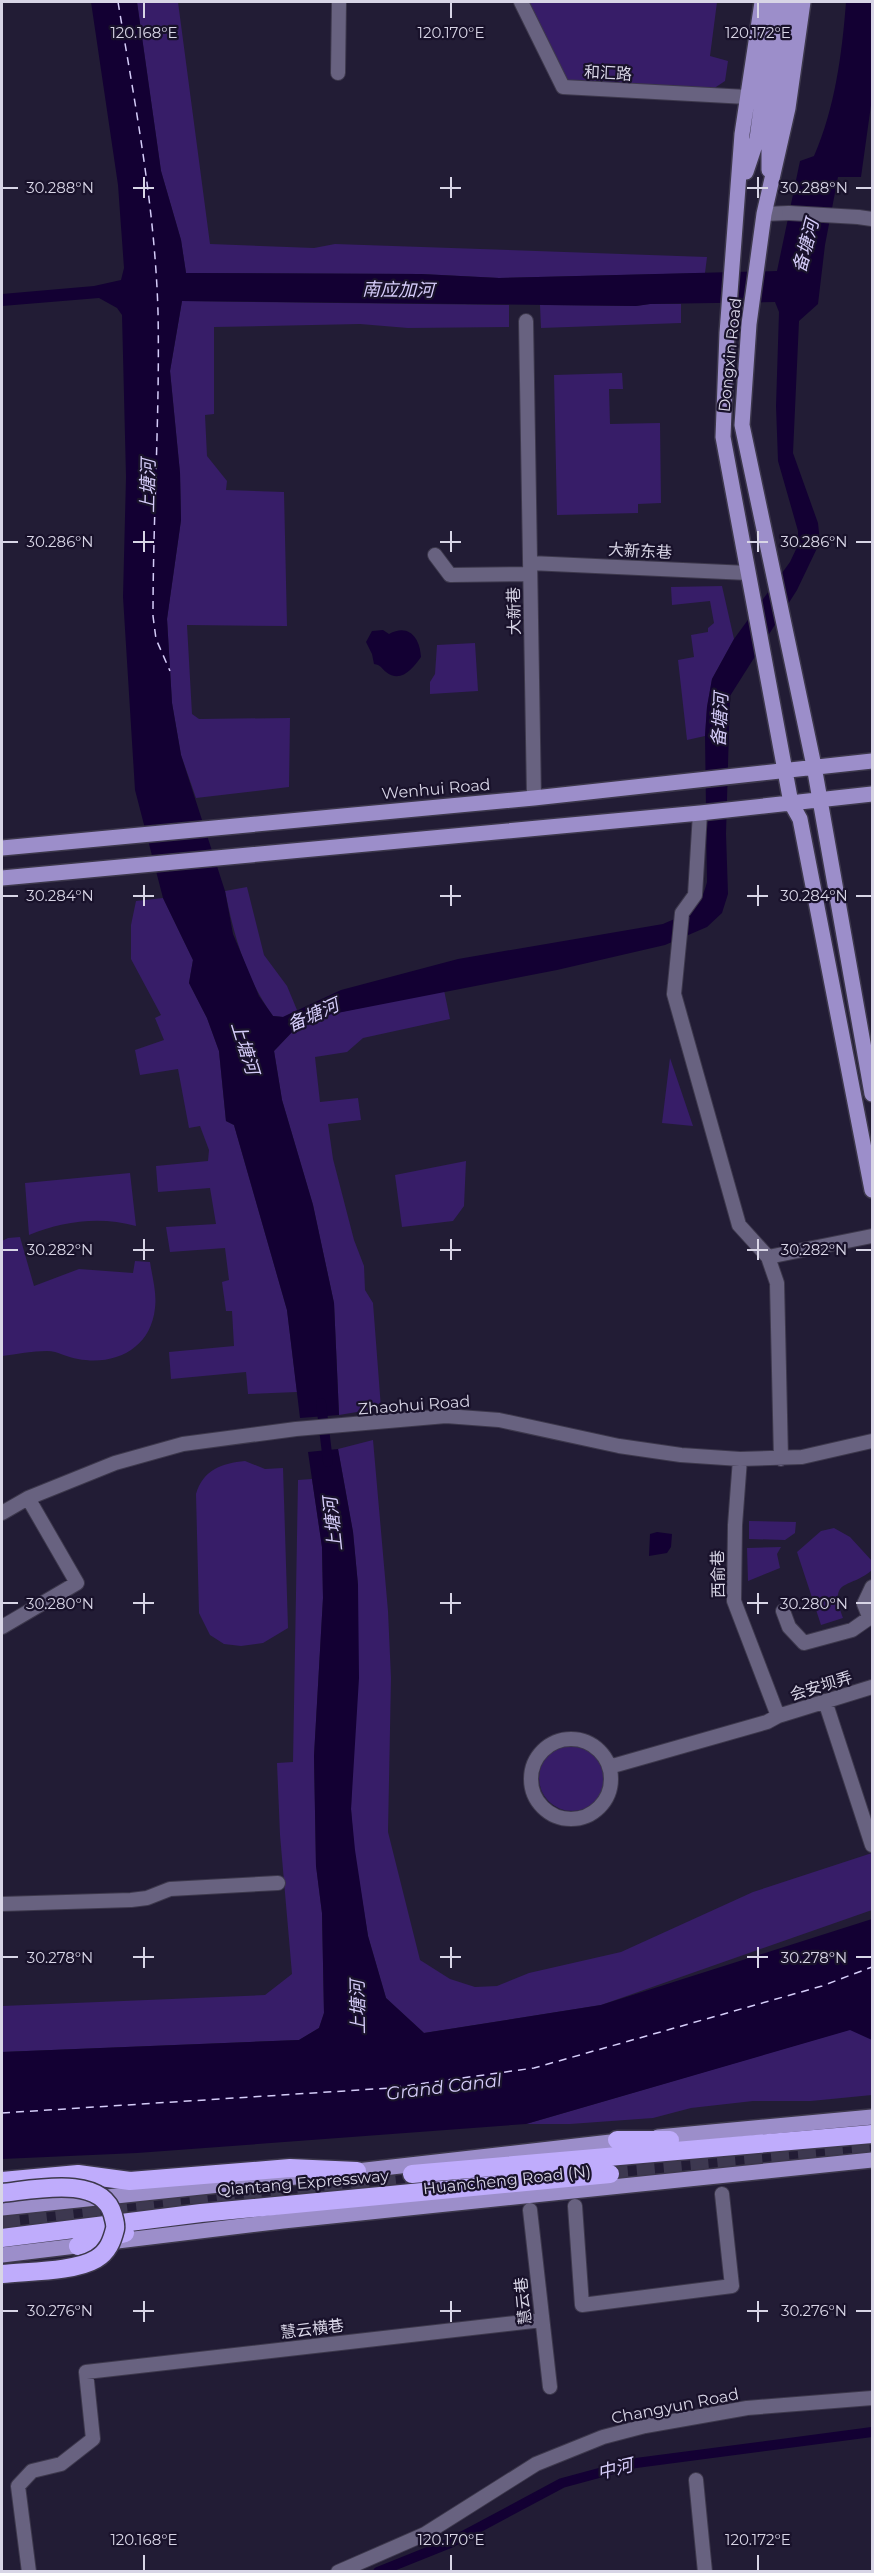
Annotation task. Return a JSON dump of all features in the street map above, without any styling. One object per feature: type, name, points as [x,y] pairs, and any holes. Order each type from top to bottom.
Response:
[{"type":"highway","name":"Qiantang Expressway","points":[[412,2174],[873,2134]]},
{"type":"highway","points":[[617,2140],[837,2138]]},
{"type":"highway","points":[[2,2181],[78,2174],[114,2181],[290,2168],[357,2170]]},
{"type":"highway","name":"Qiantang Expressway","points":[[2,2238],[283,2204],[610,2174]]},
{"type":"highway","points":[[2,2193],[75,2188],[96,2193],[111,2207],[116,2225],[110,2247],[97,2259],[79,2266],[2,2274]]},
{"type":"highway","points":[[78,2246],[134,2230],[283,2204]]},
{"type":"main road","name":"Dongxin Road","points":[[762,2],[742,134],[723,437],[791,803],[800,819],[873,1190]]},
{"type":"main road","name":"Dongxin Road","points":[[739,195],[757,139],[775,2]]},
{"type":"main road","name":"Dongxin Road","points":[[770,194],[769,147],[788,2]]},
{"type":"main road","name":"Dongxin Road","points":[[804,2],[789,108],[764,214],[754,303],[749,324],[742,425],[821,799],[873,1094]]},
{"type":"main road","name":"Wenhui Road","points":[[2,848],[534,798],[873,761]]},
{"type":"main road","points":[[2,878],[700,813],[873,794]]},
{"type":"main road","name":"Huancheng Road (N)","points":[[2,2208],[617,2140],[873,2117]]},
{"type":"main road","name":"Huancheng Road (N)","points":[[2,2254],[283,2221],[873,2160]]},
{"type":"street","points":[[338,73],[339,2]]},
{"type":"street","name":"和汇路","points":[[521,2],[563,87],[747,98]]},
{"type":"street","points":[[764,214],[789,213],[873,219]]},
{"type":"street","name":"大新巷","points":[[526,321],[534,798]]},
{"type":"street","name":"大新东巷","points":[[435,555],[450,575],[530,568],[748,573]]},
{"type":"street","points":[[700,813],[695,895],[682,913],[674,994],[739,1225],[768,1257],[777,1283],[780,1459]]},
{"type":"street","points":[[768,1257],[873,1236]]},
{"type":"street","name":"Zhaohui Road","points":[[2,1513],[28,1498],[115,1463],[183,1444],[296,1429],[446,1416],[474,1417],[619,1446],[681,1455],[740,1460],[780,1459],[827,1453],[873,1441]]},
{"type":"street","name":"西俞巷","points":[[740,1460],[735,1525],[734,1601],[778,1716]]},
{"type":"street","points":[[2,1627],[77,1583],[28,1498]]},
{"type":"street","points":[[783,1611],[789,1627],[804,1643],[852,1630],[872,1616],[868,1614],[864,1604],[873,1587]]},
{"type":"street","name":"会安坝弄","points":[[609,1767],[767,1722],[778,1716],[873,1688]]},
{"type":"street","points":[[825,1701],[873,1845]]},
{"type":"street","points":[[565,1740],[578,1740],[590,1744],[600,1752],[609,1767],[610,1788],[605,1801],[584,1817],[570,1819],[551,1813],[537,1800],[532,1787],[531,1774],[542,1751],[552,1744],[565,1740]]},
{"type":"street","points":[[2,1904],[131,1900],[147,1898],[170,1889],[279,1883]]},
{"type":"street","points":[[575,2206],[582,2305],[732,2286],[722,2194]]},
{"type":"street","name":"慧云巷","points":[[530,2210],[550,2387]]},
{"type":"street","name":"慧云横巷","points":[[29,2571],[18,2486],[32,2471],[61,2464],[93,2439],[86,2372],[542,2320]]},
{"type":"street","name":"Changyun Road","points":[[338,2571],[425,2534],[536,2464],[603,2437],[645,2426],[747,2408],[873,2398]]},
{"type":"street","points":[[696,2480],[705,2571]]},
{"type":"shaded area","points":[[137,2],[178,2],[210,244],[314,248],[335,244],[707,257],[705,273],[499,278],[421,274],[186,273],[181,240],[161,171]]},
{"type":"shaded area","points":[[527,2],[717,2],[710,56],[728,61],[725,81],[713,89],[567,81]]},
{"type":"shaded area","points":[[182,301],[509,305],[509,327],[408,328],[360,324],[214,327],[214,414],[205,415],[207,456],[227,481],[226,490],[284,492],[287,626],[187,625],[192,714],[199,719],[290,718],[289,787],[196,798],[181,755],[172,703],[167,619],[181,520],[180,473],[170,371]]},
{"type":"shaded area","points":[[681,304],[681,323],[541,328],[540,305],[636,306]]},
{"type":"shaded area","points":[[622,373],[623,389],[609,389],[610,424],[660,423],[661,503],[638,504],[638,513],[557,515],[554,375]]},
{"type":"shaded area","points":[[722,586],[734,639],[712,679],[705,736],[687,740],[678,660],[694,657],[691,635],[708,632],[708,628],[714,623],[710,601],[672,605],[671,587]]},
{"type":"shaded area","points":[[475,643],[478,691],[430,694],[430,682],[435,674],[437,645]]},
{"type":"shaded area","points":[[247,887],[264,955],[287,986],[297,1010],[283,1017],[273,1016],[255,987],[242,957],[232,924],[225,891]]},
{"type":"shaded area","points":[[163,898],[193,960],[189,983],[207,1018],[219,1051],[226,1121],[234,1125],[287,1310],[297,1392],[248,1394],[246,1372],[171,1379],[169,1352],[234,1346],[232,1311],[226,1311],[222,1282],[229,1280],[225,1248],[170,1252],[166,1227],[216,1224],[210,1188],[158,1192],[156,1166],[208,1161],[209,1150],[200,1126],[189,1128],[178,1069],[140,1075],[135,1050],[164,1040],[155,1018],[161,1015],[131,959],[131,925],[136,901]]},
{"type":"shaded area","points":[[444,990],[450,1019],[363,1038],[347,1052],[315,1057],[320,1102],[358,1098],[361,1120],[328,1124],[333,1159],[354,1240],[364,1266],[365,1290],[373,1303],[381,1408],[339,1415],[334,1303],[313,1205],[282,1100],[274,1051],[293,1031],[327,1015]]},
{"type":"shaded area","points":[[670,1058],[693,1126],[662,1123]]},
{"type":"shaded area","points":[[466,1161],[464,1206],[453,1221],[402,1227],[395,1175]]},
{"type":"shaded area","points":[[130,1173],[136,1226],[109,1221],[68,1223],[29,1235],[25,1183]]},
{"type":"shaded area","points":[[20,1237],[34,1286],[79,1269],[133,1273],[135,1261],[150,1262],[155,1291],[155,1308],[147,1334],[139,1344],[129,1351],[106,1360],[78,1359],[47,1351],[2,1356],[2,1241]]},
{"type":"shaded area","points":[[373,1440],[388,1611],[391,1678],[388,1832],[420,1960],[450,1979],[475,1987],[497,1986],[529,1973],[621,1952],[753,1892],[872,1853],[872,1910],[601,2005],[424,2033],[386,1998],[368,1936],[354,1850],[351,1809],[358,1585],[353,1532],[338,1449]]},
{"type":"shaded area","points":[[245,1461],[265,1469],[283,1468],[288,1628],[263,1643],[241,1646],[224,1644],[210,1635],[199,1613],[196,1494],[203,1479],[214,1469]]},
{"type":"shaded area","points":[[312,1479],[322,1547],[323,1598],[314,1756],[316,1865],[322,1913],[324,2013],[319,2028],[299,2040],[2,2052],[2,2006],[265,1995],[292,1974],[280,1835],[277,1763],[293,1762],[298,1480]]},
{"type":"shaded area","points":[[749,1521],[796,1522],[795,1533],[785,1540],[749,1539]]},
{"type":"shaded area","points":[[834,1528],[850,1537],[872,1561],[872,1570],[843,1586],[840,1590],[838,1596],[843,1618],[821,1625],[797,1552],[821,1531]]},
{"type":"shaded area","points":[[781,1547],[777,1554],[780,1568],[748,1581],[747,1548]]},
{"type":"shaded area","points":[[572,1745],[585,1748],[595,1755],[602,1765],[605,1778],[602,1791],[595,1801],[585,1808],[572,1811],[559,1808],[549,1801],[542,1791],[539,1778],[542,1765],[549,1755],[559,1748]]},
{"type":"shaded area","points":[[872,2023],[872,2095],[811,2101],[753,2101],[691,2108],[653,2118],[570,2124],[526,2124]]},
{"type":"water","points":[[91,2],[137,2],[161,171],[181,240],[186,273],[421,274],[499,278],[777,271],[800,161],[814,156],[832,100],[840,61],[846,2],[872,2],[872,98],[861,177],[838,177],[825,245],[818,304],[799,321],[793,453],[818,523],[820,542],[797,590],[730,696],[726,834],[728,894],[722,913],[707,927],[665,945],[557,970],[327,1015],[293,1031],[274,1051],[282,1100],[313,1205],[334,1303],[339,1415],[300,1418],[287,1310],[234,1125],[226,1121],[219,1051],[207,1018],[189,983],[193,960],[163,898],[135,790],[123,597],[126,477],[122,315],[117,308],[99,298],[2,306],[2,294],[94,286],[121,280],[124,268],[118,185]],"holes":[[[182,301],[636,306],[775,302],[779,312],[776,406],[778,461],[798,531],[798,545],[790,562],[734,639],[712,679],[705,736],[707,882],[701,899],[686,913],[663,924],[458,959],[341,990],[283,1017],[273,1016],[259,996],[233,934],[225,891],[181,755],[172,703],[167,619],[181,520],[180,473],[170,371]]]},
{"type":"water","points":[[383,630],[389,634],[402,630],[408,631],[416,638],[421,657],[410,670],[402,675],[391,675],[374,664],[366,642],[372,631]]},
{"type":"water","name":"Grand Canal","points":[[338,1449],[353,1532],[358,1585],[359,1678],[351,1809],[368,1936],[386,1998],[424,2033],[601,2005],[872,1919],[872,2040],[850,2030],[526,2124],[137,2153],[2,2159],[2,2052],[299,2040],[319,2028],[324,2013],[322,1913],[316,1866],[314,1756],[323,1598],[322,1547],[308,1452]]},
{"type":"water","points":[[657,1532],[672,1534],[671,1547],[667,1553],[649,1556],[650,1534]]},
{"type":"waterway","name":"上塘河","points":[[321,1403],[328,1462]]},
{"type":"waterway","name":"中河","points":[[378,2572],[450,2543],[562,2483],[636,2463],[872,2432]]},
{"type":"ferry route","points":[[118,2],[149,195],[153,234],[158,312],[153,616],[156,639],[170,671]]},
{"type":"ferry route","points":[[2,2113],[390,2088],[534,2068],[822,1986],[872,1967]]},
{"type":"tunnel","points":[[610,2174],[872,2150]]},
{"type":"tunnel","points":[[2,2222],[412,2174]]},
{"type":"water label","name":"备塘河","points":[[806,246]]},
{"type":"water label","name":"南应加河","points":[[398,290]]},
{"type":"water label","name":"备塘河","points":[[720,720]]},
{"type":"water label","name":"备塘河","points":[[313,1015]]}]
